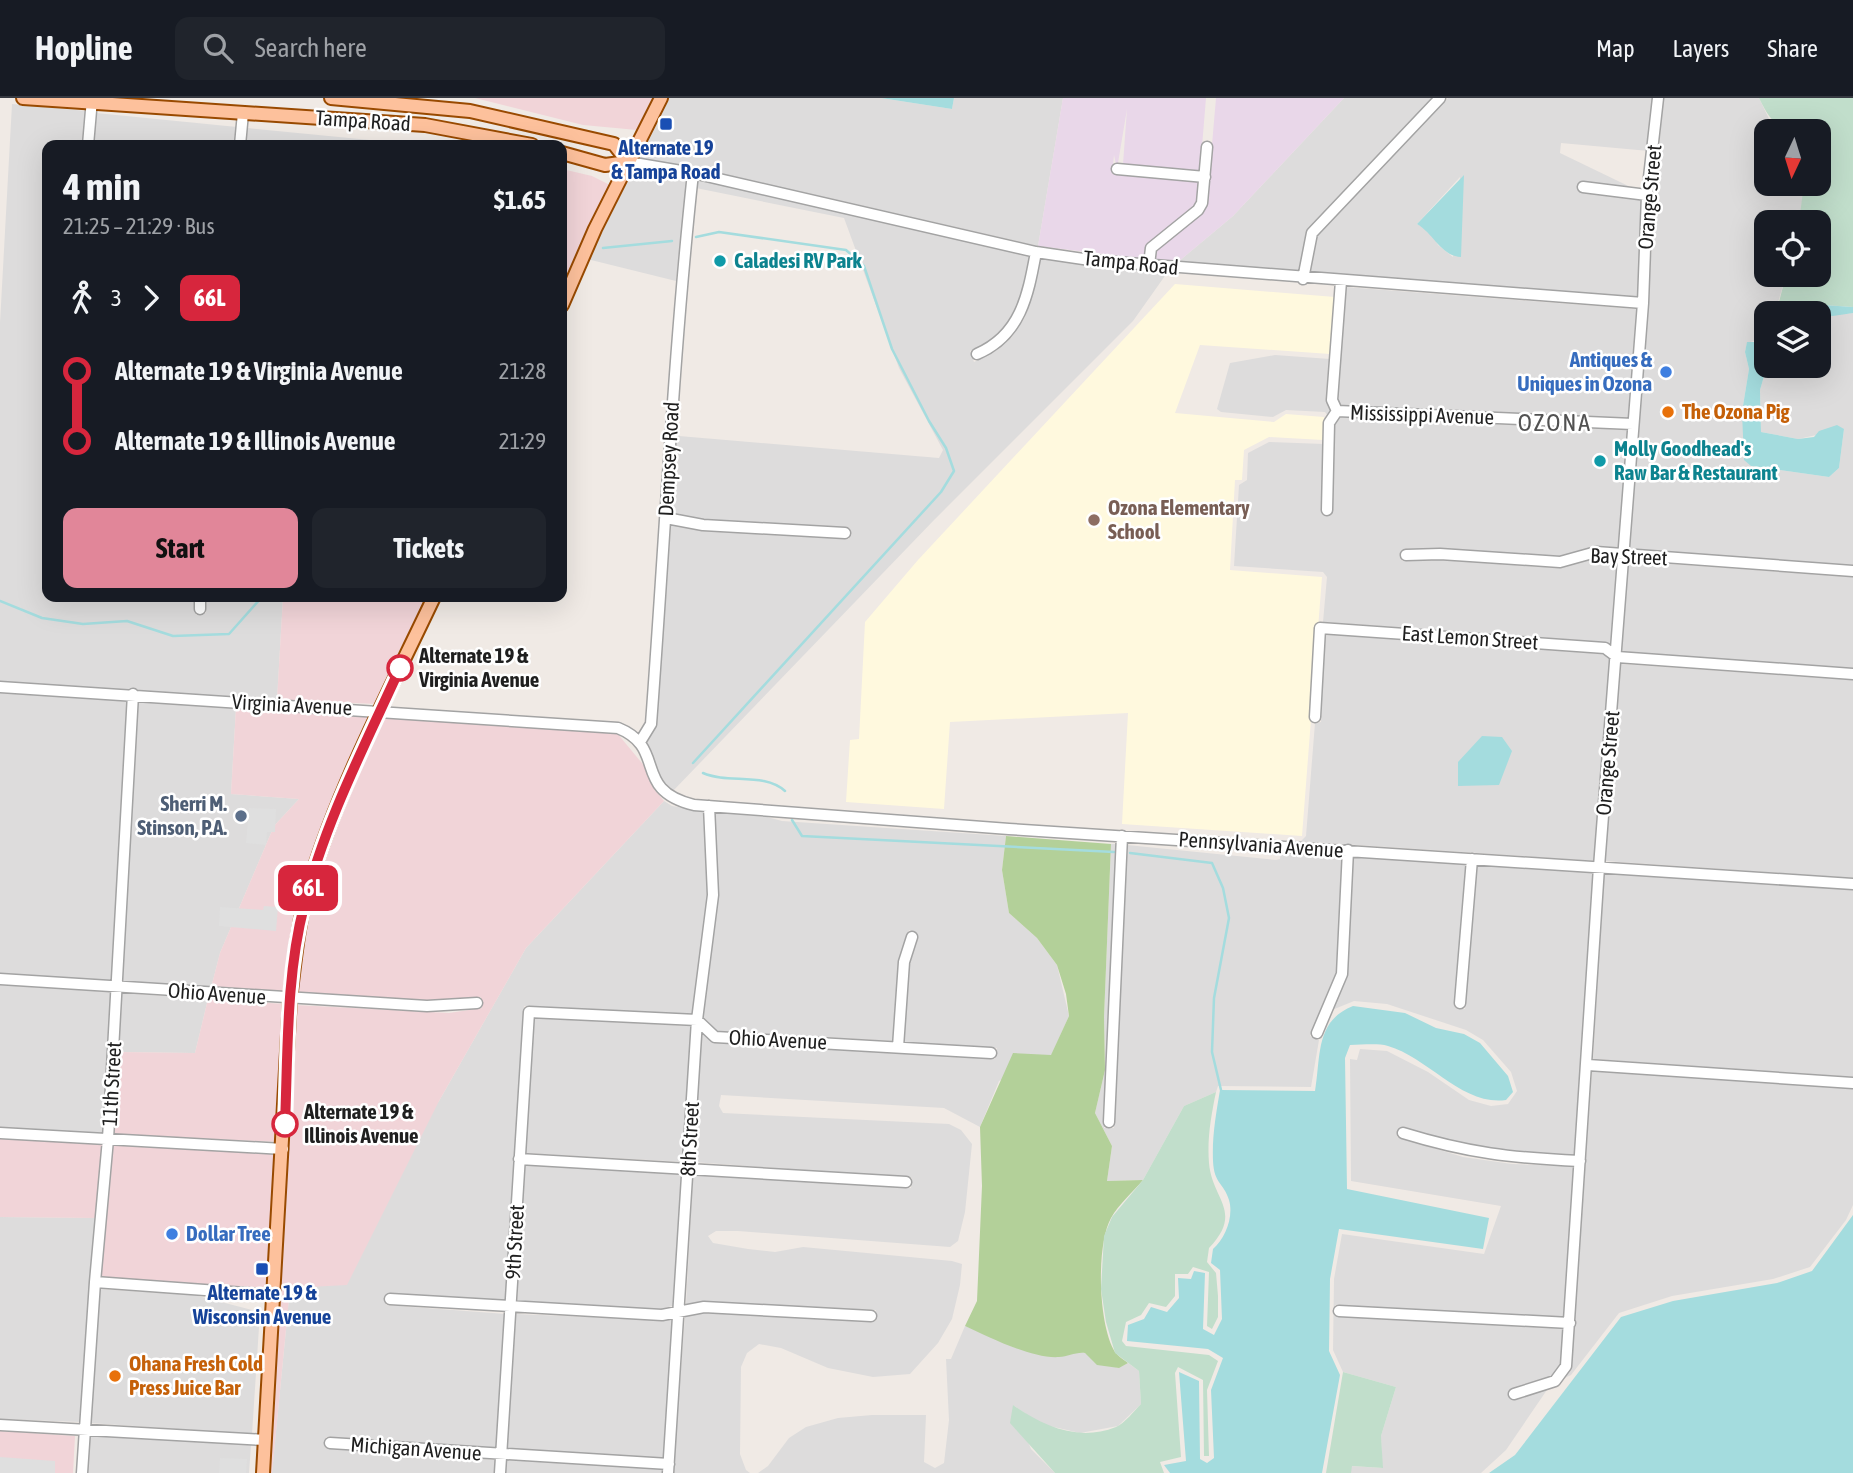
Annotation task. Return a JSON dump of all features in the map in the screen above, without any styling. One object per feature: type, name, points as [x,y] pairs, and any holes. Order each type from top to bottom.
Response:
[{"type":"main road","name":"Tampa Road","points":[[23,98],[92,100],[425,125],[506,140]]},
{"type":"main road","name":"Tampa Road","points":[[331,98],[386,100],[470,111],[612,144],[628,162]]},
{"type":"main road","points":[[567,293],[589,242],[661,98]]},
{"type":"main road","name":"Tampa Road","points":[[567,154],[605,165],[628,162]]},
{"type":"main road","points":[[263,1473],[284,1149],[290,999],[299,931],[310,883],[326,837],[381,710],[433,602]]},
{"type":"street","points":[[1303,279],[1312,233],[1440,98]]},
{"type":"street","name":"Orange Street","points":[[1514,1394],[1555,1381],[1562,1375],[1570,1323],[1599,867],[1643,303],[1647,195],[1658,98]]},
{"type":"street","points":[[88,140],[92,100]]},
{"type":"street","points":[[384,122],[386,100]]},
{"type":"street","points":[[240,140],[243,113]]},
{"type":"street","points":[[1149,265],[1151,248],[1198,210],[1205,177],[1207,147]]},
{"type":"street","name":"Tampa Road","points":[[628,162],[693,173],[1036,251],[1149,265],[1303,279],[1643,303]]},
{"type":"street","points":[[1118,169],[1205,177]]},
{"type":"street","name":"Dempsey Road","points":[[640,742],[651,724],[666,518],[669,429],[693,173]]},
{"type":"street","points":[[1583,187],[1647,195]]},
{"type":"street","points":[[976,354],[991,348],[1008,334],[1021,313],[1036,251]]},
{"type":"street","points":[[1327,510],[1329,423],[1337,411],[1332,400],[1341,281]]},
{"type":"street","name":"Mississippi Avenue","points":[[1337,411],[1633,424]]},
{"type":"street","points":[[666,518],[703,525],[845,533]]},
{"type":"street","name":"Bay Street","points":[[1406,555],[1440,554],[1560,562],[1596,552],[1853,571]]},
{"type":"street","points":[[200,602],[200,609]]},
{"type":"street","name":"East Lemon Street","points":[[1315,717],[1320,628],[1605,648],[1617,657],[1853,674]]},
{"type":"street","name":"Virginia Avenue","points":[[0,687],[381,710],[618,728],[640,742]]},
{"type":"street","name":"11th Street","points":[[82,1473],[108,1139],[133,694]]},
{"type":"street","name":"Pennsylvania Avenue","points":[[640,742],[659,786],[671,799],[709,806],[1853,884]]},
{"type":"street","name":"8th Street","points":[[669,1469],[697,1020],[713,895],[709,806]]},
{"type":"street","points":[[1109,1122],[1122,836]]},
{"type":"street","points":[[1317,1033],[1342,974],[1348,850]]},
{"type":"street","points":[[1460,1003],[1472,859]]},
{"type":"street","points":[[898,1047],[904,962],[912,937]]},
{"type":"street","name":"Ohio Avenue","points":[[0,979],[290,999],[449,1007],[477,1003]]},
{"type":"street","name":"Ohio Avenue","points":[[529,1012],[697,1020],[715,1037],[991,1053]]},
{"type":"street","name":"9th Street","points":[[500,1473],[529,1012]]},
{"type":"street","points":[[1588,1065],[1853,1083]]},
{"type":"street","points":[[0,1133],[284,1149]]},
{"type":"street","points":[[1404,1133],[1476,1153],[1580,1161]]},
{"type":"street","points":[[519,1159],[906,1182]]},
{"type":"street","points":[[95,1282],[274,1295]]},
{"type":"street","points":[[390,1299],[662,1315],[704,1307],[871,1316]]},
{"type":"street","points":[[1339,1311],[1570,1323]]},
{"type":"street","points":[[0,1425],[265,1440]]},
{"type":"street","name":"Michigan Avenue","points":[[330,1443],[501,1454],[669,1469]]},
{"type":"shaded area","points":[[475,98],[652,98],[637,130],[583,125]]},
{"type":"shaded area","points":[[667,98],[881,98],[952,109],[954,98],[1063,98],[1038,246],[698,168],[636,158]]},
{"type":"shaded area","points":[[1063,98],[1206,98],[1200,171],[1123,164],[1127,109],[1117,169],[1114,155],[1112,174],[1199,182],[1195,206],[1148,243],[1144,259],[1038,246]]},
{"type":"shaded area","points":[[1216,98],[1344,98],[1233,216],[1178,262],[1154,260],[1156,251],[1201,215],[1207,203]]},
{"type":"shaded area","points":[[1344,98],[1433,98],[1308,229],[1298,272],[1178,262],[1233,216]]},
{"type":"shaded area","points":[[1448,98],[1653,98],[1649,151],[1561,143],[1560,153],[1647,195],[1638,297],[1309,273],[1316,236]],"holes":[[[1460,177],[1453,257],[1438,245],[1431,232],[1417,224]]]},
{"type":"shaded area","points":[[1663,98],[1759,98],[1769,119],[1754,119],[1754,196],[1804,196],[1804,206],[1803,210],[1754,210],[1754,287],[1783,287],[1778,301],[1754,301],[1754,341],[1747,343],[1745,352],[1749,369],[1742,412],[1744,433],[1751,466],[1829,477],[1839,468],[1844,429],[1798,439],[1761,432],[1760,390],[1764,378],[1831,378],[1831,315],[1853,313],[1853,566],[1629,549]]},
{"type":"shaded area","points":[[12,104],[86,111],[83,140],[42,140],[42,602],[195,602],[196,615],[206,613],[205,602],[283,602],[277,700],[0,681],[0,323]]},
{"type":"shaded area","points":[[96,113],[237,127],[236,140],[93,140]]},
{"type":"shaded area","points":[[247,128],[370,140],[246,140]]},
{"type":"shaded area","points":[[630,168],[687,178],[676,281],[587,259]]},
{"type":"shaded area","points":[[567,170],[592,176],[610,185],[567,277]]},
{"type":"shaded area","points":[[697,180],[1030,256],[1017,310],[1004,330],[989,343],[970,351],[974,362],[994,352],[1011,338],[1025,317],[1040,258],[1167,273],[1133,321],[935,519],[672,792],[659,776],[646,742],[656,724],[671,525],[703,531],[849,539],[850,528],[704,520],[671,514],[675,431],[679,436],[939,458],[943,450],[899,368],[844,218],[696,188]]},
{"type":"shaded area","name":"Ozona Elementary School","points":[[1175,284],[1335,297],[1330,354],[1200,345],[1175,413],[1274,422],[1286,414],[1324,417],[1323,440],[1269,437],[1244,450],[1242,480],[1235,480],[1230,570],[1322,577],[1302,836],[1122,824],[1128,713],[950,722],[944,809],[846,802],[850,740],[859,739],[865,622],[918,560]]},
{"type":"shaded area","points":[[1345,287],[1637,309],[1628,418],[1340,406],[1337,399]]},
{"type":"shaded area","points":[[1275,355],[1330,359],[1327,400],[1331,411],[1328,416],[1325,412],[1286,410],[1273,417],[1221,412],[1217,409],[1230,363]]},
{"type":"shaded area","points":[[1339,417],[1628,430],[1619,549],[1595,547],[1559,556],[1441,549],[1401,550],[1402,561],[1440,560],[1559,568],[1596,558],[1618,560],[1612,647],[1605,642],[1323,622],[1327,577],[1323,572],[1234,566],[1239,485],[1247,480],[1248,453],[1269,442],[1324,444],[1322,515],[1332,515],[1334,425]]},
{"type":"shaded area","points":[[1628,561],[1853,577],[1853,669],[1622,652]]},
{"type":"shaded area","points":[[283,602],[425,602],[378,704],[277,700]]},
{"type":"shaded area","points":[[1324,634],[1603,654],[1611,660],[1595,861],[1282,840],[1301,841],[1306,836],[1315,723],[1321,722]]},
{"type":"shaded area","points":[[1621,664],[1853,680],[1853,878],[1605,861]]},
{"type":"shaded area","points":[[0,693],[128,700],[112,981],[0,973]]},
{"type":"shaded area","points":[[138,701],[236,708],[231,794],[299,799],[274,826],[220,953],[211,988],[122,982]]},
{"type":"shaded area","points":[[236,708],[373,715],[321,835],[286,993],[211,988],[220,953],[274,826],[299,799],[231,794]]},
{"type":"shaded area","points":[[384,716],[617,733],[646,768],[654,789],[664,801],[526,948],[439,1101],[347,1285],[290,1288],[272,1473],[268,1473],[295,1005],[449,1013],[482,1008],[481,997],[449,1002],[296,994],[304,932],[314,885],[330,839]]},
{"type":"shaded area","points":[[664,801],[672,806],[704,811],[708,895],[692,1015],[524,1006],[507,1302],[386,1294],[386,1305],[506,1314],[496,1448],[326,1437],[325,1448],[496,1460],[495,1473],[272,1473],[290,1288],[439,1101],[526,948]]},
{"type":"shaded area","points":[[249,808],[276,809],[275,832],[267,832],[266,845],[246,843]]},
{"type":"shaded area","points":[[715,812],[782,821],[1006,836],[1002,870],[1009,913],[1037,938],[1057,965],[1069,1016],[1051,1056],[999,1081],[980,1127],[944,1108],[721,1095],[719,1106],[723,1113],[949,1124],[961,1130],[972,1144],[965,1212],[958,1241],[950,1247],[738,1231],[716,1231],[708,1236],[713,1243],[775,1252],[803,1247],[952,1261],[962,1264],[960,1285],[952,1319],[938,1343],[910,1374],[873,1377],[828,1368],[781,1348],[759,1344],[747,1353],[741,1367],[740,1454],[746,1470],[750,1473],[673,1473],[685,1315],[704,1313],[876,1321],[876,1310],[704,1302],[686,1304],[693,1174],[911,1188],[912,1178],[694,1162],[701,1032],[715,1043],[995,1059],[997,1048],[903,1042],[909,964],[918,934],[909,930],[899,962],[893,1041],[717,1031],[702,1018],[718,895]]},
{"type":"shaded area","points":[[1111,844],[1117,844],[1104,1128],[1114,1128],[1127,845],[1276,860],[1280,859],[1281,851],[1342,855],[1337,973],[1310,1036],[1319,1040],[1311,1087],[1218,1086],[1216,1092],[1184,1106],[1143,1180],[1107,1181],[1112,1146],[1095,1113],[1105,1070],[1104,1017]]},
{"type":"shaded area","points":[[1353,856],[1466,864],[1455,1008],[1465,1009],[1476,865],[1594,872],[1575,1155],[1513,1153],[1465,1146],[1400,1127],[1397,1137],[1463,1157],[1512,1164],[1574,1166],[1565,1317],[1335,1305],[1334,1316],[1574,1329],[1592,1071],[1853,1088],[1853,1205],[1846,1220],[1810,1267],[1773,1279],[1672,1296],[1619,1313],[1571,1375],[1551,1384],[1506,1450],[1481,1473],[1351,1473],[1351,1466],[1382,1468],[1381,1436],[1396,1387],[1343,1372],[1333,1350],[1334,1279],[1342,1234],[1484,1254],[1501,1206],[1351,1181],[1350,1059],[1357,1060],[1360,1049],[1387,1051],[1428,1072],[1469,1100],[1491,1106],[1508,1104],[1517,1091],[1511,1072],[1483,1040],[1466,1030],[1387,1004],[1354,1001],[1332,1010],[1347,974]]},
{"type":"shaded area","points":[[1604,872],[1853,889],[1853,1077],[1593,1059]]},
{"type":"shaded area","points":[[264,906],[278,907],[276,931],[219,926],[220,907],[263,910]]},
{"type":"shaded area","points":[[0,985],[112,992],[104,1133],[0,1127]]},
{"type":"shaded area","points":[[122,993],[208,999],[195,1053],[118,1052]]},
{"type":"shaded area","points":[[208,999],[285,1004],[279,1142],[114,1134],[118,1052],[195,1053]]},
{"type":"shaded area","points":[[533,1018],[692,1026],[684,1162],[524,1153]]},
{"type":"shaded area","points":[[0,1138],[103,1144],[96,1218],[0,1217]]},
{"type":"shaded area","points":[[113,1145],[278,1154],[269,1289],[100,1277]]},
{"type":"shaded area","points":[[524,1165],[683,1173],[675,1305],[662,1309],[517,1303]]},
{"type":"shaded area","points":[[0,1217],[96,1218],[80,1422],[0,1419]]},
{"type":"shaded area","points":[[99,1289],[194,1295],[260,1312],[252,1434],[90,1423]]},
{"type":"shaded area","points":[[516,1314],[662,1320],[675,1317],[664,1458],[507,1449]]},
{"type":"shaded area","points":[[965,1326],[1031,1352],[1059,1357],[1074,1352],[1085,1353],[1118,1368],[1128,1363],[1139,1371],[1141,1404],[1118,1426],[1080,1433],[1041,1424],[1013,1405],[1031,1449],[1055,1473],[758,1473],[768,1466],[789,1438],[806,1427],[838,1418],[872,1415],[926,1415],[924,1462],[935,1468],[944,1463],[949,1420],[946,1359],[951,1359]]},
{"type":"shaded area","points":[[0,1431],[75,1436],[73,1473],[0,1473]]},
{"type":"shaded area","points":[[89,1434],[251,1445],[249,1473],[87,1473]]},
{"type":"shaded area","points":[[0,1457],[55,1461],[55,1473],[0,1473]]},
{"type":"shaded area","points":[[220,1458],[247,1459],[246,1473],[219,1473]]},
{"type":"shaded area","points":[[506,1460],[664,1469],[663,1473],[505,1473]]},
{"type":"green space","points":[[1759,98],[1853,98],[1853,307],[1831,306],[1831,301],[1779,301],[1783,287],[1831,287],[1831,210],[1801,210],[1802,196],[1831,196],[1831,119],[1772,119]]},
{"type":"green space","points":[[1006,836],[1111,844],[1104,1017],[1105,1070],[1095,1113],[1112,1146],[1107,1181],[1143,1180],[1111,1218],[1103,1247],[1101,1285],[1105,1323],[1115,1352],[1128,1363],[1119,1368],[1097,1365],[1085,1353],[1059,1357],[1036,1355],[965,1326],[977,1301],[982,1186],[980,1127],[1013,1053],[1051,1055],[1069,1016],[1066,994],[1057,965],[1037,938],[1009,913],[1002,870]]},
{"type":"green space","points":[[1216,1092],[1210,1128],[1209,1163],[1225,1215],[1219,1235],[1209,1248],[1207,1262],[1216,1273],[1218,1317],[1212,1329],[1207,1326],[1209,1272],[1193,1267],[1188,1274],[1175,1274],[1175,1296],[1166,1307],[1149,1303],[1141,1315],[1126,1322],[1122,1341],[1126,1346],[1209,1355],[1218,1361],[1207,1390],[1209,1456],[1204,1456],[1203,1380],[1178,1367],[1175,1373],[1181,1457],[1160,1462],[1164,1473],[1055,1473],[1010,1423],[1013,1405],[1062,1430],[1088,1433],[1116,1427],[1141,1404],[1139,1371],[1115,1353],[1106,1322],[1101,1289],[1104,1236],[1112,1217],[1143,1180],[1184,1106]]},
{"type":"green space","points":[[1343,1372],[1396,1387],[1381,1436],[1383,1468],[1352,1466],[1351,1473],[1326,1473]]},
{"type":"water","points":[[881,98],[954,98],[952,109]]},
{"type":"water","points":[[1464,175],[1461,257],[1448,253],[1417,224]]},
{"type":"water","points":[[1831,306],[1853,307],[1853,313],[1833,316]]},
{"type":"water","points":[[1747,342],[1754,342],[1754,378],[1764,378],[1760,390],[1761,432],[1798,439],[1814,437],[1819,431],[1837,425],[1844,429],[1839,468],[1829,477],[1751,466],[1744,460],[1742,412],[1749,369],[1745,352]]},
{"type":"water","points":[[1482,736],[1502,737],[1512,751],[1499,785],[1458,786],[1458,762]]},
{"type":"water","points":[[1353,1006],[1405,1013],[1436,1028],[1464,1034],[1480,1043],[1508,1076],[1513,1092],[1506,1100],[1490,1100],[1460,1089],[1418,1060],[1388,1046],[1350,1045],[1345,1058],[1347,1189],[1489,1218],[1483,1249],[1339,1229],[1330,1279],[1329,1351],[1340,1375],[1322,1473],[1170,1473],[1164,1465],[1186,1461],[1179,1372],[1199,1381],[1200,1459],[1207,1463],[1214,1458],[1211,1390],[1223,1358],[1208,1349],[1127,1341],[1128,1325],[1144,1319],[1151,1307],[1167,1312],[1179,1298],[1178,1278],[1191,1279],[1194,1271],[1205,1273],[1203,1329],[1214,1335],[1222,1319],[1220,1270],[1211,1263],[1213,1249],[1225,1234],[1230,1213],[1229,1200],[1217,1179],[1213,1161],[1220,1090],[1315,1091],[1326,1030],[1341,1013]]},
{"type":"water","points":[[1853,1215],[1853,1473],[1489,1473],[1515,1455],[1621,1317],[1673,1301],[1777,1283],[1812,1271]]},
{"type":"waterway","points":[[693,763],[941,492],[954,471],[946,448],[892,349],[864,266],[846,250],[719,232],[696,237]]},
{"type":"waterway","points":[[603,248],[672,241]]},
{"type":"waterway","points":[[0,601],[42,618],[83,624],[127,621],[173,636],[229,634],[258,602]]},
{"type":"waterway","points":[[703,773],[723,778],[767,782],[785,791]]},
{"type":"waterway","points":[[792,820],[802,836],[1114,852]]},
{"type":"waterway","points":[[1130,853],[1212,863],[1223,888],[1229,918],[1214,998],[1212,1052],[1221,1090]]},
{"type":"bus line","name":"66L","points":[[285,1124],[290,999],[303,908],[326,837],[400,668]]},
{"type":"place","name":"Alternate 19 & Tampa Road","points":[[666,124]]},
{"type":"place","name":"Caladesi RV Park","points":[[720,261]]},
{"type":"place","name":"Antiques & Uniques in Ozona","points":[[1666,372]]},
{"type":"place","name":"The Ozona Pig","points":[[1668,412]]},
{"type":"place","name":"Molly Goodhead's Raw Bar & Restaurant","points":[[1600,461]]},
{"type":"place","name":"Ozona Elementary School","points":[[1094,520]]},
{"type":"place","name":"Alternate 19 & Virginia Avenue","points":[[400,668]]},
{"type":"place","name":"Sherri M. Stinson, P.A.","points":[[241,816]]},
{"type":"place","name":"Alternate 19 & Illinois Avenue","points":[[285,1124]]},
{"type":"place","name":"Dollar Tree","points":[[172,1234]]},
{"type":"place","name":"Alternate 19 & Wisconsin Avenue","points":[[262,1269]]},
{"type":"place","name":"Ohana Fresh Cold Press Juice Bar","points":[[115,1376]]},
{"type":"district","name":"OZONA","points":[[1555,423]]}]
